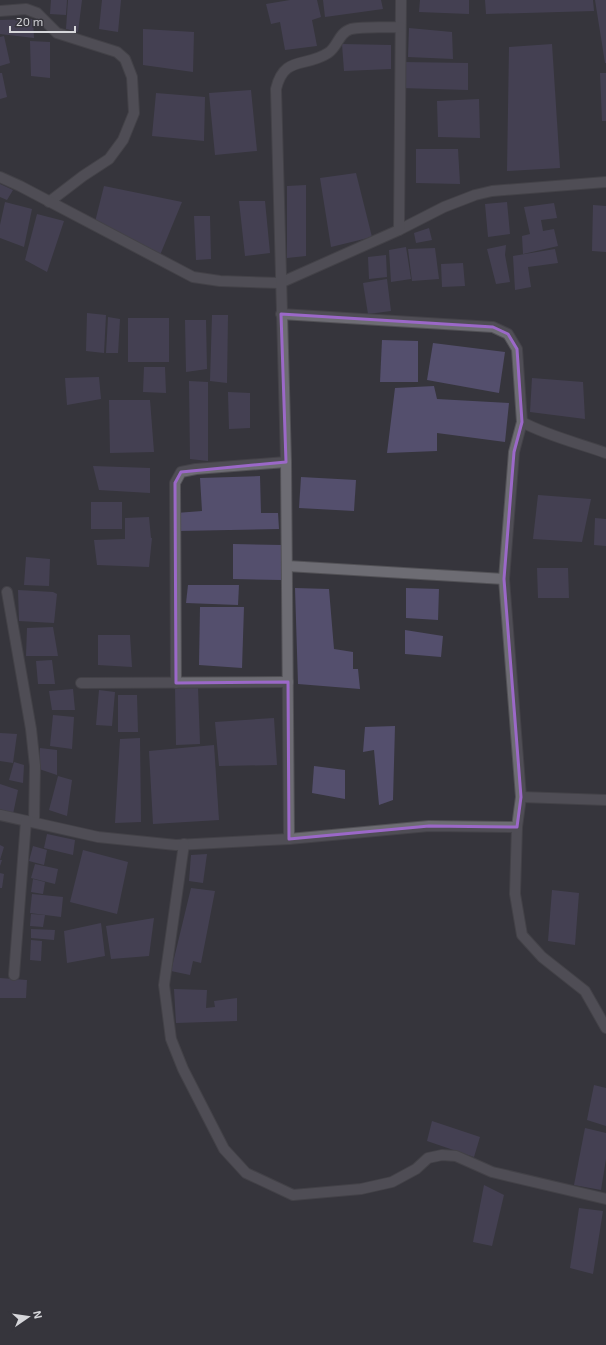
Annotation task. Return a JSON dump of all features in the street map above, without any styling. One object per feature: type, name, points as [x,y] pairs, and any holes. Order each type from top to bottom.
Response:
[{"type":"street","points":[[398,230],[401,0]]},
{"type":"street","points":[[0,11],[26,9],[37,13],[57,33],[117,52],[125,59],[132,77],[134,113],[123,140],[109,159],[83,176],[49,202]]},
{"type":"street","points":[[289,838],[286,462],[280,283],[276,89],[279,75],[291,66],[329,53],[343,33],[351,29],[400,27]]},
{"type":"street","points":[[0,177],[194,277],[220,282],[280,283],[398,230],[444,207],[480,194],[492,191],[606,182]]},
{"type":"street","points":[[281,314],[493,327],[508,334],[517,349],[522,422],[514,452],[504,579],[521,796],[516,827],[514,894],[522,935],[542,957],[585,991],[606,1028]]},
{"type":"street","points":[[522,422],[540,432],[566,439],[606,453]]},
{"type":"street","points":[[176,683],[175,483],[181,472],[196,468],[286,462]]},
{"type":"street","points":[[287,566],[504,579]]},
{"type":"street","points":[[7,592],[31,729],[35,766],[14,975]]},
{"type":"street","points":[[81,683],[288,682]]},
{"type":"street","points":[[521,796],[606,800]]},
{"type":"street","points":[[1,817],[30,821],[98,837],[184,844],[289,838],[430,826],[516,827]]},
{"type":"street","points":[[184,844],[164,985],[171,1039],[183,1069],[224,1149],[246,1173],[293,1195],[361,1189],[392,1182],[416,1169],[428,1158],[442,1155],[456,1156],[492,1172],[606,1199]]},
{"type":"highlighted area","points":[[281,314],[493,327],[508,334],[517,349],[522,422],[514,452],[504,579],[521,797],[517,827],[429,826],[289,839],[288,682],[176,683],[175,483],[181,472],[286,462]]},
{"type":"building","points":[[51,0],[67,0],[66,15],[50,14]]},
{"type":"building","points":[[68,0],[82,0],[78,32],[66,29]]},
{"type":"building","points":[[102,0],[121,0],[118,32],[99,29]]},
{"type":"building","points":[[290,0],[317,0],[321,17],[312,20],[317,46],[285,50],[280,22],[271,24],[266,4]]},
{"type":"building","points":[[323,0],[381,0],[383,9],[325,17]]},
{"type":"building","points":[[420,0],[469,0],[469,14],[419,12]]},
{"type":"building","points":[[485,0],[593,0],[594,11],[486,14]]},
{"type":"building","points":[[595,0],[606,0],[606,63],[605,63]]},
{"type":"building","points":[[33,19],[34,38],[0,34],[0,20]]},
{"type":"building","points":[[409,28],[452,32],[453,59],[408,57]]},
{"type":"building","points":[[143,29],[194,32],[193,72],[143,65]]},
{"type":"building","points":[[4,36],[10,63],[0,66],[0,37]]},
{"type":"building","points":[[30,41],[50,42],[50,78],[31,76]]},
{"type":"building","points":[[342,44],[391,45],[391,69],[344,71]]},
{"type":"building","points":[[552,44],[560,168],[507,171],[509,47]]},
{"type":"building","points":[[402,62],[468,63],[468,90],[401,88]]},
{"type":"building","points":[[0,73],[2,73],[7,97],[0,99]]},
{"type":"building","points":[[600,73],[606,73],[606,121],[602,121]]},
{"type":"building","points":[[251,90],[257,151],[215,155],[209,93]]},
{"type":"building","points":[[156,93],[205,97],[204,141],[152,136]]},
{"type":"building","points":[[479,99],[480,138],[438,137],[437,101]]},
{"type":"building","points":[[416,149],[458,149],[460,184],[416,183]]},
{"type":"building","points":[[356,173],[372,237],[331,247],[320,178]]},
{"type":"building","points":[[0,184],[13,190],[7,200],[0,197]]},
{"type":"building","points":[[306,185],[306,256],[287,258],[287,186]]},
{"type":"building","points":[[104,186],[182,202],[160,255],[95,222]]},
{"type":"building","points":[[239,201],[265,201],[270,253],[245,256]]},
{"type":"building","points":[[5,202],[32,209],[24,247],[0,238],[0,225]]},
{"type":"building","points":[[507,202],[510,234],[488,237],[485,204]]},
{"type":"building","points":[[554,203],[557,218],[541,220],[543,231],[554,229],[558,246],[523,254],[522,236],[530,234],[524,207]]},
{"type":"building","points":[[593,205],[606,206],[606,252],[592,251]]},
{"type":"building","points":[[37,214],[64,221],[47,272],[25,260]]},
{"type":"building","points":[[194,216],[210,216],[211,259],[196,260]]},
{"type":"building","points":[[429,228],[432,240],[416,243],[414,233]]},
{"type":"building","points":[[506,245],[505,255],[510,282],[496,284],[487,249]]},
{"type":"building","points":[[406,247],[411,279],[391,282],[389,250]]},
{"type":"building","points":[[435,248],[439,279],[412,281],[408,249]]},
{"type":"building","points":[[555,249],[558,263],[528,267],[531,287],[515,290],[513,256]]},
{"type":"building","points":[[386,255],[387,277],[369,279],[368,257]]},
{"type":"building","points":[[463,263],[465,286],[442,287],[441,264]]},
{"type":"building","points":[[387,279],[391,311],[368,314],[363,283]]},
{"type":"building","points":[[87,313],[106,315],[104,353],[86,351]]},
{"type":"building","points":[[212,315],[228,315],[227,383],[210,381]]},
{"type":"building","points":[[108,317],[120,319],[118,353],[106,353]]},
{"type":"building","points":[[128,318],[169,318],[169,362],[128,362]]},
{"type":"building","points":[[185,320],[206,320],[207,369],[186,372]]},
{"type":"building","points":[[382,340],[418,341],[418,382],[380,382]]},
{"type":"building","points":[[433,343],[505,352],[499,393],[427,380]]},
{"type":"building","points":[[144,367],[165,367],[166,393],[143,392]]},
{"type":"building","points":[[99,377],[101,399],[67,405],[65,378]]},
{"type":"building","points":[[532,378],[583,382],[585,419],[530,412]]},
{"type":"building","points":[[189,381],[208,382],[208,461],[190,459]]},
{"type":"building","points":[[434,386],[437,399],[509,403],[505,442],[437,433],[437,451],[387,453],[395,388]]},
{"type":"building","points":[[228,392],[250,393],[250,428],[229,429]]},
{"type":"building","points":[[109,400],[150,400],[154,452],[110,453]]},
{"type":"building","points":[[93,466],[150,468],[150,493],[99,490]]},
{"type":"building","points":[[260,476],[261,513],[278,513],[279,529],[177,531],[176,513],[202,511],[200,478]]},
{"type":"building","points":[[301,477],[356,480],[354,511],[299,508]]},
{"type":"building","points":[[538,495],[591,499],[582,542],[533,539]]},
{"type":"building","points":[[91,502],[122,502],[122,529],[91,529]]},
{"type":"building","points":[[149,517],[152,538],[149,567],[97,565],[94,540],[125,539],[125,518]]},
{"type":"building","points":[[595,518],[606,519],[606,546],[594,545]]},
{"type":"building","points":[[233,544],[282,545],[282,580],[233,579]]},
{"type":"building","points":[[26,557],[50,559],[49,586],[24,585]]},
{"type":"building","points":[[537,568],[568,568],[569,598],[538,598]]},
{"type":"building","points":[[188,585],[239,585],[238,605],[186,603]]},
{"type":"building","points":[[295,588],[329,589],[334,649],[353,652],[353,669],[358,669],[360,689],[298,684]]},
{"type":"building","points":[[406,588],[439,589],[438,620],[406,618]]},
{"type":"building","points":[[18,590],[53,592],[57,594],[54,623],[19,621]]},
{"type":"building","points":[[200,607],[244,607],[242,668],[199,665]]},
{"type":"building","points":[[53,627],[58,656],[26,656],[27,628]]},
{"type":"building","points":[[405,630],[443,636],[441,657],[405,654]]},
{"type":"building","points":[[98,635],[130,635],[132,667],[98,665]]},
{"type":"building","points":[[52,660],[55,684],[38,684],[36,661]]},
{"type":"building","points":[[175,687],[198,687],[200,744],[176,745]]},
{"type":"building","points":[[73,689],[75,710],[52,710],[49,691]]},
{"type":"building","points":[[99,690],[115,692],[112,726],[96,725]]},
{"type":"building","points":[[118,695],[137,695],[138,732],[118,732]]},
{"type":"building","points":[[53,715],[74,717],[72,749],[50,746]]},
{"type":"building","points":[[274,718],[277,765],[219,766],[215,722]]},
{"type":"building","points":[[395,726],[393,800],[379,805],[374,750],[363,752],[365,727]]},
{"type":"building","points":[[0,733],[17,734],[13,763],[0,761]]},
{"type":"building","points":[[140,738],[141,822],[115,823],[120,739]]},
{"type":"building","points":[[214,745],[219,820],[153,824],[149,751]]},
{"type":"building","points":[[40,748],[57,750],[57,775],[39,769]]},
{"type":"building","points":[[14,762],[24,765],[23,783],[9,780]]},
{"type":"building","points":[[314,766],[345,770],[345,799],[312,793]]},
{"type":"building","points":[[58,776],[72,780],[67,816],[49,810]]},
{"type":"building","points":[[0,784],[18,790],[13,814],[0,809]]},
{"type":"building","points":[[47,834],[75,840],[73,855],[44,848]]},
{"type":"building","points":[[0,845],[4,847],[0,860]]},
{"type":"building","points":[[33,846],[47,850],[44,865],[29,861]]},
{"type":"building","points":[[83,850],[128,862],[117,914],[70,902]]},
{"type":"building","points":[[207,854],[203,883],[189,881],[191,855]]},
{"type":"building","points":[[35,864],[58,869],[55,884],[31,878]]},
{"type":"building","points":[[0,873],[4,874],[2,888],[0,888]]},
{"type":"building","points":[[33,879],[45,882],[43,894],[31,892]]},
{"type":"building","points":[[191,888],[215,891],[201,963],[193,961],[190,975],[171,971]]},
{"type":"building","points":[[552,890],[579,893],[575,945],[548,941]]},
{"type":"building","points":[[32,894],[63,897],[61,917],[30,913]]},
{"type":"building","points":[[31,914],[45,915],[43,927],[30,926]]},
{"type":"building","points":[[154,918],[149,956],[111,959],[106,926]]},
{"type":"building","points":[[101,923],[105,956],[67,963],[64,931]]},
{"type":"building","points":[[31,929],[55,930],[54,940],[31,938]]},
{"type":"building","points":[[31,940],[42,941],[41,961],[30,960]]},
{"type":"building","points":[[0,978],[27,980],[26,998],[0,998]]},
{"type":"building","points":[[174,989],[207,990],[206,1008],[215,1007],[214,1001],[237,998],[237,1021],[176,1023]]},
{"type":"building","points":[[594,1085],[606,1088],[606,1126],[587,1120]]},
{"type":"building","points":[[432,1121],[480,1137],[474,1157],[427,1141]]},
{"type":"building","points":[[585,1128],[606,1133],[606,1159],[601,1190],[574,1185]]},
{"type":"building","points":[[484,1185],[504,1195],[492,1246],[473,1242]]},
{"type":"building","points":[[579,1208],[603,1211],[593,1274],[570,1268]]}]
